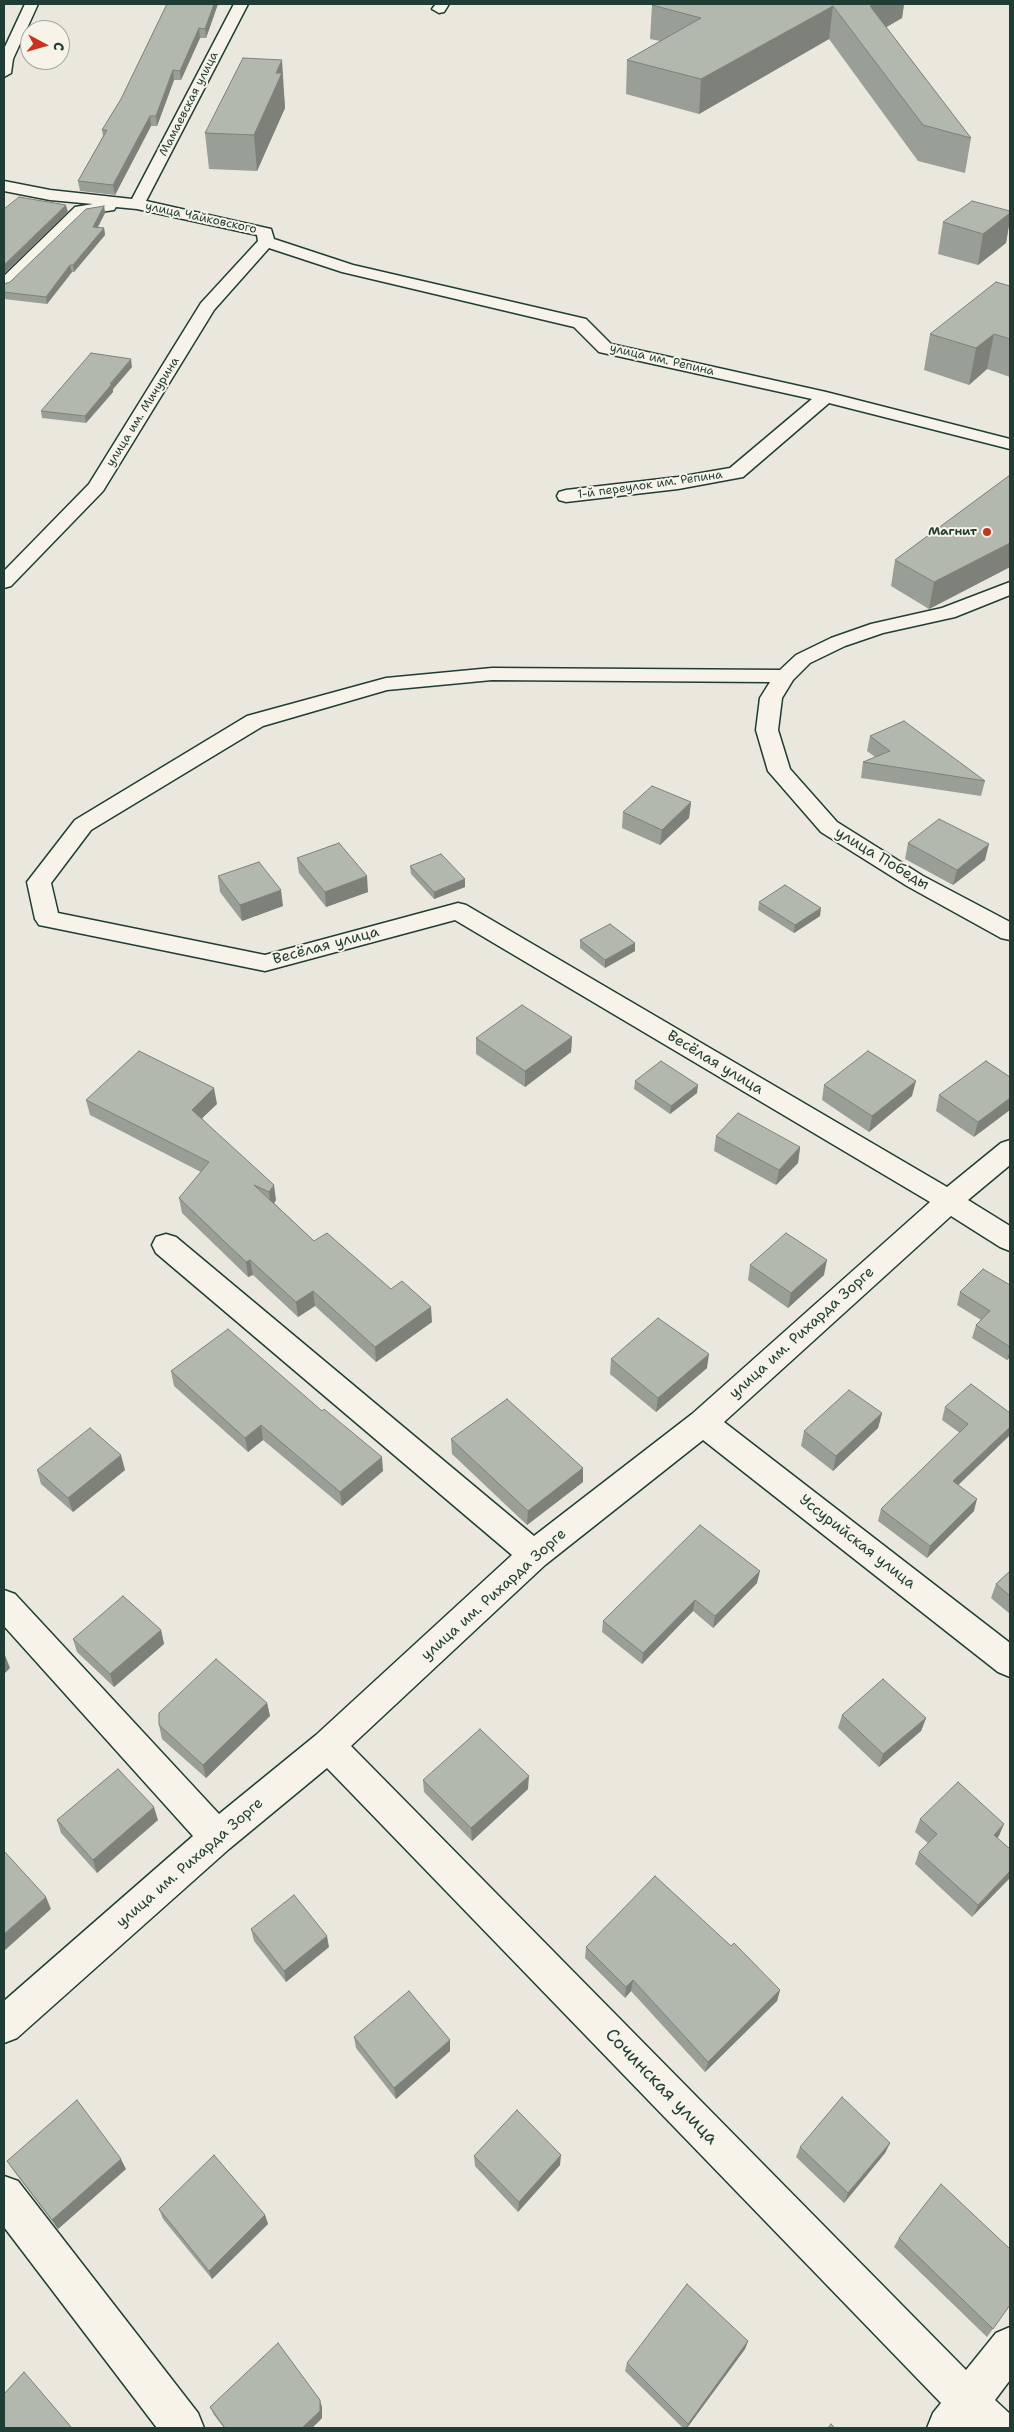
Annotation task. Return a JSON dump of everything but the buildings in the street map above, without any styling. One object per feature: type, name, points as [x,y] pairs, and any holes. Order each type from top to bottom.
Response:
[{"type":"street","points":[[4,72],[6,59],[31,4]]},
{"type":"street","name":"Мамаевская улица","points":[[137,204],[241,4]]},
{"type":"street","points":[[4,186],[50,195],[137,204]]},
{"type":"street","points":[[4,285],[81,210],[137,204]]},
{"type":"street","name":"улица Чайковского","points":[[137,204],[265,237]]},
{"type":"street","name":"улица им. Репина","points":[[265,237],[348,269],[580,324],[604,348],[826,397],[1010,444]]},
{"type":"street","name":"улица им. Мичурина","points":[[4,582],[96,487],[207,307],[265,237]]},
{"type":"street","name":"1-й переулок им. Репина","points":[[566,496],[678,483],[736,473],[826,397]]},
{"type":"street","name":"улица Победы","points":[[1010,588],[948,613],[878,628],[838,642],[803,658],[785,676],[771,698],[767,730],[779,771],[829,827],[915,881],[1010,932]]},
{"type":"street","name":"Весёлая улица","points":[[785,676],[492,674],[386,684],[255,721],[83,825],[39,882],[47,920],[265,963],[458,911],[949,1201],[1010,1240]]},
{"type":"street","name":"улица им. Рихарда Зорге","points":[[4,2025],[217,1837],[328,1746],[534,1555],[704,1422],[949,1201],[1010,1150]]},
{"type":"street","points":[[166,1245],[534,1555]]},
{"type":"street","name":"Уссурийская улица","points":[[704,1422],[1010,1662]]},
{"type":"street","points":[[4,1604],[217,1837]]},
{"type":"street","name":"Сочинская улица","points":[[328,1746],[970,2419]]},
{"type":"street","points":[[4,2195],[183,2428]]},
{"type":"street","points":[[970,2419],[1010,2347]]},
{"type":"place","name":"Магнит","points":[[987,532]]}]
